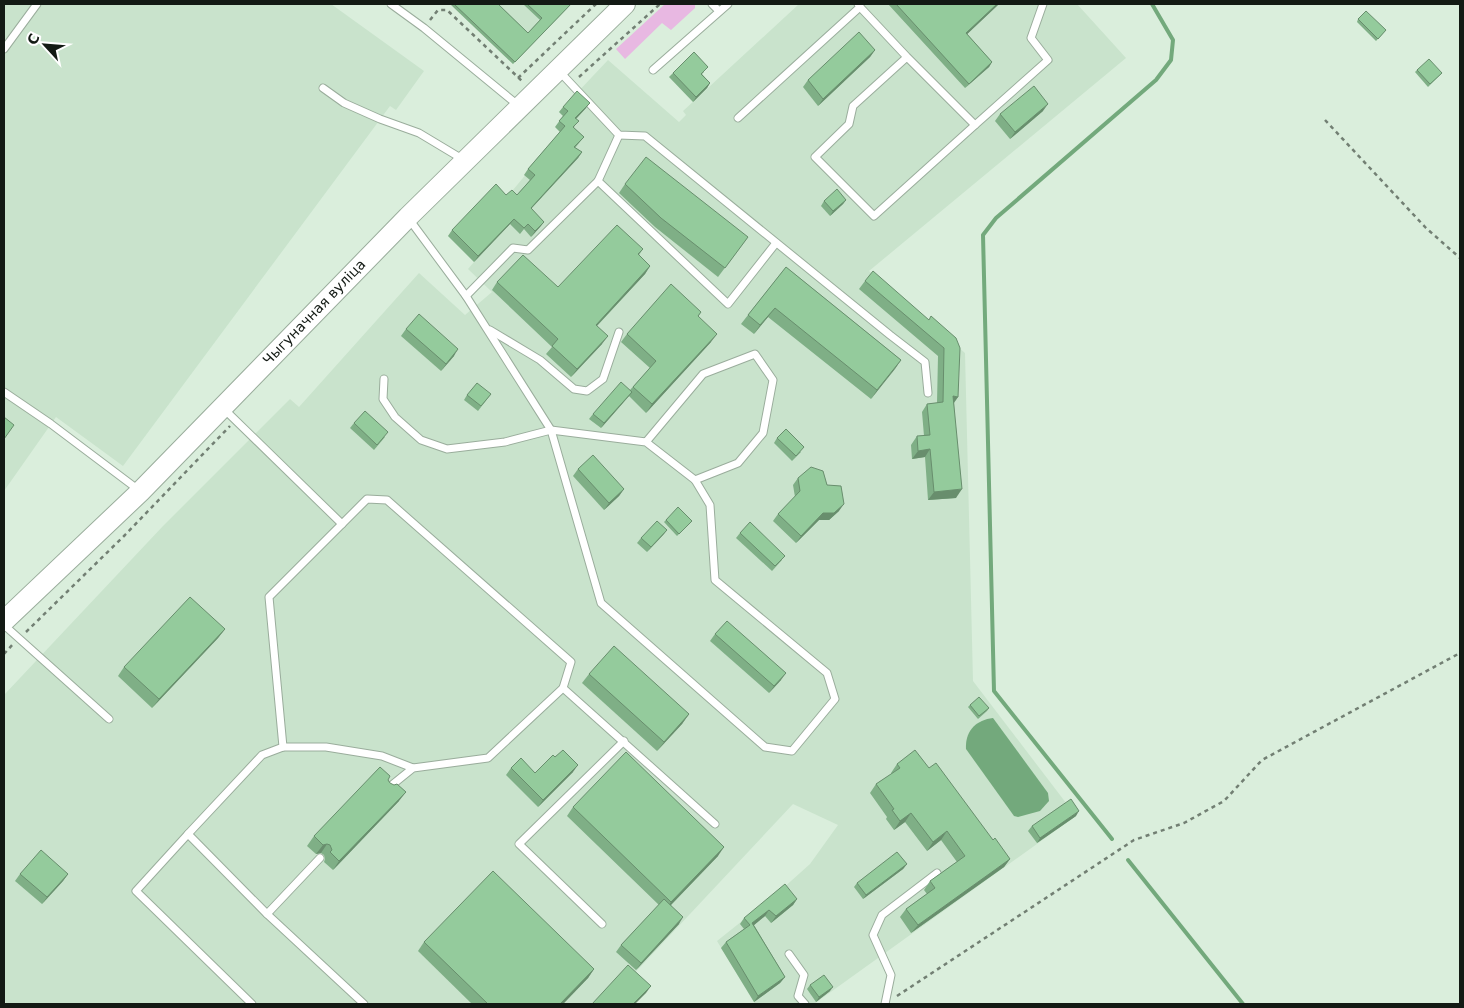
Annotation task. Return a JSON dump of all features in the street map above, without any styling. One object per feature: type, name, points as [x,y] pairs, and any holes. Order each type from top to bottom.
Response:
[{"type":"street","name":"Чыгуначная вуліца","points":[[4,621],[140,492],[229,413],[408,216],[533,92],[562,75],[625,4]]},
{"type":"lane","points":[[4,49],[37,4]]},
{"type":"lane","points":[[391,4],[424,28],[519,106]]},
{"type":"lane","points":[[712,4],[719,11]]},
{"type":"lane","points":[[652,70],[728,4]]},
{"type":"lane","points":[[907,57],[853,106],[849,124],[815,157],[874,216],[1048,60],[1031,38],[1043,4]]},
{"type":"lane","points":[[738,118],[859,5],[974,125]]},
{"type":"lane","points":[[562,75],[619,135],[645,136],[925,362],[928,393]]},
{"type":"lane","points":[[323,88],[344,103],[419,133],[464,161]]},
{"type":"lane","points":[[466,296],[513,248],[528,250],[598,181],[619,135]]},
{"type":"lane","points":[[598,181],[728,304],[776,243]]},
{"type":"lane","points":[[384,379],[383,399],[395,417],[421,440],[447,449],[505,442],[552,430],[646,442],[696,480],[710,505],[715,580],[827,673],[835,699],[792,750],[765,746],[601,603],[552,430],[466,296],[408,216]]},
{"type":"lane","points":[[487,329],[540,360],[574,389],[587,391],[603,379],[619,332]]},
{"type":"lane","points":[[646,442],[703,374],[755,354],[773,380],[763,433],[738,463],[696,480]]},
{"type":"lane","points":[[4,392],[51,424],[140,492]]},
{"type":"lane","points":[[229,413],[342,524]]},
{"type":"lane","points":[[252,1004],[136,891],[188,834],[262,755],[284,747],[326,747],[382,756],[413,768],[488,758],[563,688],[571,662],[387,500],[367,499],[269,597],[284,747]]},
{"type":"lane","points":[[4,625],[109,718]]},
{"type":"lane","points":[[563,688],[715,824]]},
{"type":"lane","points":[[602,924],[520,844],[624,741]]},
{"type":"lane","points":[[387,789],[413,768]]},
{"type":"lane","points":[[188,834],[267,914],[364,1004]]},
{"type":"lane","points":[[267,914],[320,858]]},
{"type":"lane","points":[[885,1004],[891,975],[873,935],[882,915],[936,873]]},
{"type":"lane","points":[[789,954],[804,976],[798,996],[804,1004]]},
{"type":"path","points":[[518,78],[596,4]]},
{"type":"path","points":[[562,75],[570,78],[580,77],[660,4]]},
{"type":"path","points":[[424,28],[438,10],[447,10],[533,92]]},
{"type":"path","points":[[1325,120],[1426,228],[1460,258]]},
{"type":"path","points":[[4,654],[125,535],[229,413]]},
{"type":"path","points":[[885,1004],[1134,840],[1184,823],[1224,801],[1262,760],[1460,653]]},
{"type":"shaded area","points":[[4,4],[331,4],[424,71],[396,110],[390,106],[123,466],[56,417],[4,491]]},
{"type":"shaded area","points":[[450,4],[572,4],[513,64]]},
{"type":"shaded area","points":[[665,4],[695,4],[695,8],[671,30],[662,23],[625,59],[616,49]]},
{"type":"shaded area","points":[[799,4],[1077,4],[1126,58],[869,271],[965,353],[973,681],[1076,816],[814,1004],[755,1004],[717,941],[781,890],[810,864],[838,825],[793,804],[630,978],[635,1004],[6,1004],[4,997],[4,695],[163,526],[290,399],[299,407],[419,273],[465,315],[492,292],[468,269],[474,262],[448,236],[492,190],[502,201],[508,196],[561,132],[564,117],[559,112],[608,60],[679,122],[686,115],[683,111]]},
{"type":"shaded area","points":[[993,718],[1048,793],[1049,801],[1040,811],[1018,817],[1014,816],[966,749],[967,737],[973,728],[981,721]]},
{"type":"building","points":[[454,4],[498,4],[528,33],[542,18],[527,4],[571,4],[515,62]]},
{"type":"building","points":[[896,4],[997,4],[966,33],[992,62],[969,84]]},
{"type":"building","points":[[1366,11],[1386,30],[1378,39],[1358,19]]},
{"type":"building","points":[[859,32],[875,50],[823,99],[808,80]]},
{"type":"building","points":[[694,52],[708,67],[701,74],[710,83],[696,97],[673,73]]},
{"type":"building","points":[[1429,59],[1442,73],[1430,84],[1417,70]]},
{"type":"building","points":[[1034,86],[1048,104],[1015,132],[1000,114]]},
{"type":"building","points":[[577,91],[590,103],[575,118],[579,121],[573,127],[584,137],[574,147],[582,152],[531,208],[544,222],[535,231],[528,224],[524,228],[514,219],[478,256],[452,230],[496,184],[506,195],[512,190],[517,195],[535,175],[528,169],[565,126],[559,121],[568,111],[563,107]]},
{"type":"building","points":[[646,157],[748,237],[725,268],[661,218],[625,184]]},
{"type":"building","points":[[837,189],[846,200],[833,211],[824,201]]},
{"type":"building","points":[[617,225],[643,249],[638,254],[650,266],[596,325],[608,336],[577,369],[552,346],[558,339],[497,282],[523,255],[558,287]]},
{"type":"building","points":[[786,267],[901,360],[877,390],[775,308],[760,325],[748,315]]},
{"type":"building","points":[[873,271],[929,320],[931,316],[956,338],[960,348],[958,397],[953,396],[962,489],[934,492],[930,449],[918,451],[917,436],[930,435],[927,404],[943,402],[944,348],[865,281]]},
{"type":"building","points":[[671,284],[701,312],[698,316],[717,334],[652,404],[633,387],[656,361],[627,334]]},
{"type":"building","points":[[419,314],[458,349],[446,364],[406,329]]},
{"type":"building","points":[[621,382],[632,392],[604,423],[593,414]]},
{"type":"building","points":[[477,383],[491,394],[481,406],[467,395]]},
{"type":"building","points":[[365,411],[388,432],[377,445],[354,423]]},
{"type":"building","points":[[4,417],[14,425],[4,439]]},
{"type":"building","points":[[786,429],[804,447],[796,456],[777,438]]},
{"type":"building","points":[[593,455],[624,489],[609,503],[578,469]]},
{"type":"building","points":[[811,467],[823,471],[827,485],[841,486],[844,504],[834,513],[823,513],[801,536],[778,514],[800,491],[798,478]]},
{"type":"building","points":[[678,507],[692,521],[679,534],[666,520]]},
{"type":"building","points":[[657,521],[667,530],[651,547],[641,538]]},
{"type":"building","points":[[750,522],[785,556],[775,566],[740,533]]},
{"type":"building","points":[[190,597],[225,629],[159,699],[124,667]]},
{"type":"building","points":[[727,621],[786,673],[774,686],[715,634]]},
{"type":"building","points":[[614,646],[689,714],[664,742],[589,674]]},
{"type":"building","points":[[979,697],[989,708],[979,716],[970,705]]},
{"type":"building","points":[[563,750],[578,765],[543,800],[511,768],[521,758],[535,773],[553,755],[555,757]]},
{"type":"building","points":[[915,750],[929,768],[936,763],[993,840],[995,838],[1010,859],[918,925],[906,909],[935,888],[930,881],[965,856],[947,831],[933,842],[911,813],[900,821],[876,784],[900,768],[897,764]]},
{"type":"building","points":[[626,752],[724,847],[671,902],[573,807]]},
{"type":"building","points":[[380,767],[390,776],[388,780],[390,783],[397,784],[406,792],[339,861],[330,852],[332,850],[330,845],[323,845],[314,836]]},
{"type":"building","points":[[1071,799],[1079,811],[1040,838],[1032,826]]},
{"type":"building","points":[[41,850],[68,874],[47,897],[20,874]]},
{"type":"building","points":[[897,852],[907,864],[866,895],[857,883]]},
{"type":"building","points":[[493,871],[594,969],[560,1004],[488,1004],[424,942]]},
{"type":"building","points":[[785,884],[797,899],[776,916],[769,910],[752,923],[785,977],[758,996],[726,942],[750,925],[744,918]]},
{"type":"building","points":[[664,899],[683,917],[641,963],[621,945]]},
{"type":"building","points":[[628,965],[651,986],[633,1004],[592,1004]]},
{"type":"building","points":[[824,975],[833,987],[819,997],[810,985]]},
{"type":"waterway","points":[[1112,839],[994,691],[983,235],[996,218],[1156,80],[1171,60],[1173,40],[1152,4]]},
{"type":"waterway","points":[[1128,860],[1243,1004]]}]
